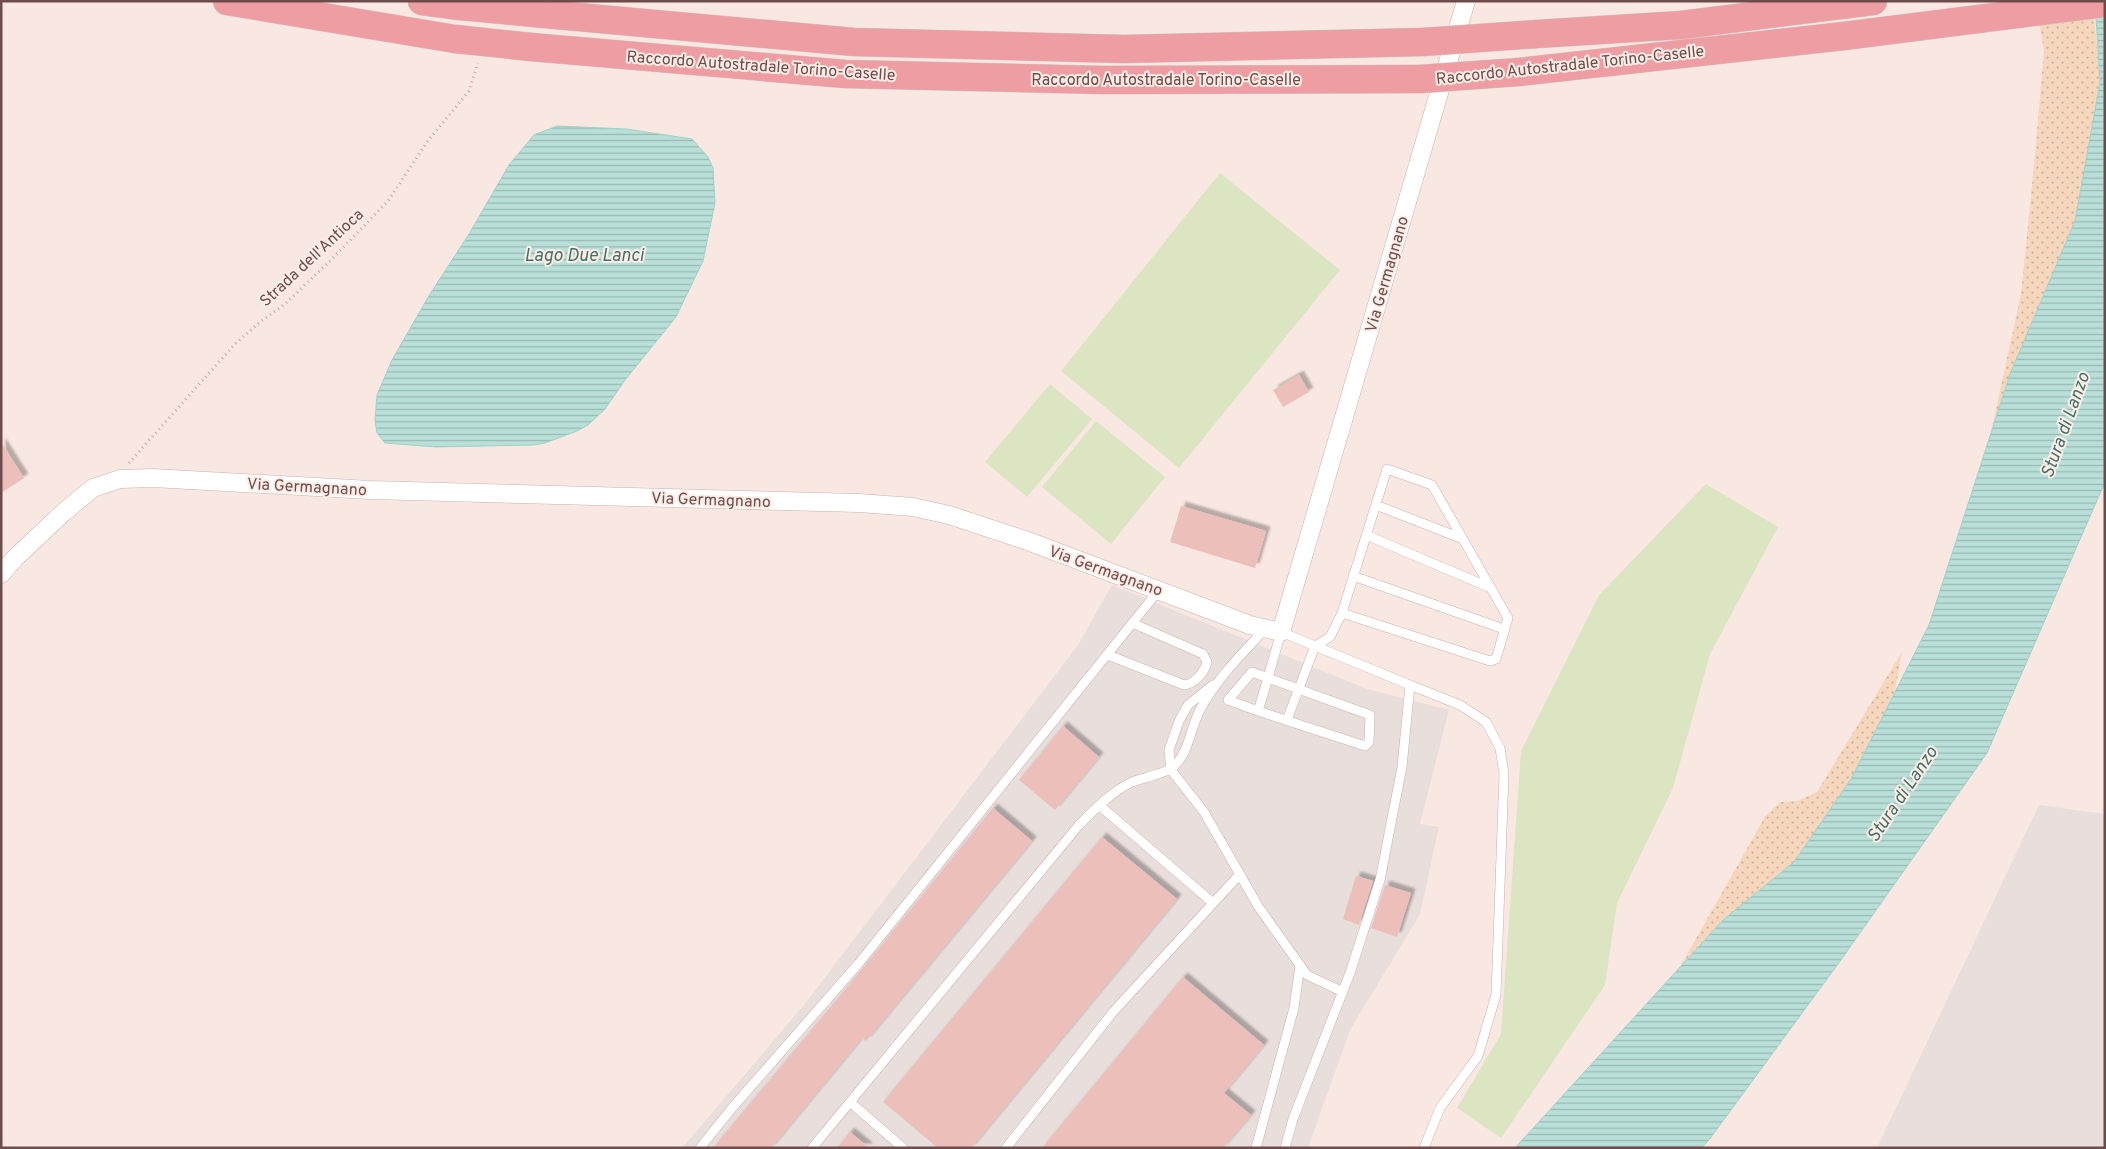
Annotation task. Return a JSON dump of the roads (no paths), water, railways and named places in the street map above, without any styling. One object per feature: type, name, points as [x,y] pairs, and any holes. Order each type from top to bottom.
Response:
[{"type":"highway","name":"Raccordo Autostradale Torino-Caselle","points":[[227,1],[455,39],[531,47],[845,74],[1104,80],[1420,79],[1519,72],[1844,36],[2105,3]]},
{"type":"highway","name":"Raccordo Autostradale Torino-Caselle","points":[[422,1],[854,42],[1124,49],[1423,42],[1681,25],[1864,2]]},
{"type":"street","name":"Via Germagnano","points":[[1,574],[15,558],[64,512],[93,488],[120,479],[153,478],[370,490],[858,503],[913,507],[950,515],[1250,625],[1274,630],[1466,1]]},
{"type":"lane","points":[[1287,720],[1315,646],[1330,637],[1342,613],[1387,469],[1432,485],[1508,618],[1496,659],[1490,661],[1342,613]]},
{"type":"lane","points":[[1376,505],[1462,539]]},
{"type":"lane","points":[[1366,536],[1490,588]]},
{"type":"lane","points":[[1353,576],[1504,629]]},
{"type":"lane","points":[[700,1148],[732,1108],[859,963],[1108,655],[1158,590]]},
{"type":"lane","points":[[1108,655],[1184,685],[1192,683],[1206,668],[1207,662],[1203,654],[1132,623]]},
{"type":"lane","name":"Via Germagnano","points":[[1274,630],[1460,706],[1486,722],[1500,748],[1504,774],[1496,996],[1478,1056],[1440,1108],[1424,1148]]},
{"type":"lane","points":[[1258,711],[1268,678],[1274,630]]},
{"type":"lane","points":[[1274,630],[1218,681],[1188,705],[1178,721],[1169,750],[1171,770],[1204,812],[1258,906],[1307,975],[1314,980],[1343,992]]},
{"type":"lane","points":[[1252,672],[1298,689],[1370,715],[1369,742],[1365,746],[1228,700],[1252,672]]},
{"type":"lane","points":[[812,1148],[1079,825],[1099,805],[1130,783],[1150,775],[1171,770],[1184,754],[1200,709],[1218,681]]},
{"type":"lane","points":[[1285,1148],[1293,1119],[1343,992],[1380,880],[1402,767],[1410,685]]},
{"type":"lane","points":[[1099,805],[1213,903]]},
{"type":"lane","points":[[1006,1148],[1113,1012],[1240,874]]},
{"type":"lane","points":[[1256,1148],[1294,1008],[1300,965]]},
{"type":"lane","points":[[850,1102],[903,1148]]},
{"type":"water","name":"Stura di Lanzo","points":[[2095,1],[2105,1],[2105,482],[1987,753],[1838,964],[1709,1140],[1701,1148],[1515,1148],[1723,920],[1794,862],[1851,779],[1929,625],[2010,374],[2075,221],[2100,83]]},
{"type":"water","name":"Lago Due Lanci","points":[[557,126],[626,129],[692,139],[708,157],[713,168],[715,203],[703,261],[676,317],[625,380],[605,409],[588,425],[577,431],[545,443],[533,445],[437,447],[385,443],[377,433],[375,420],[377,395],[392,360],[509,165],[534,135]]}]
